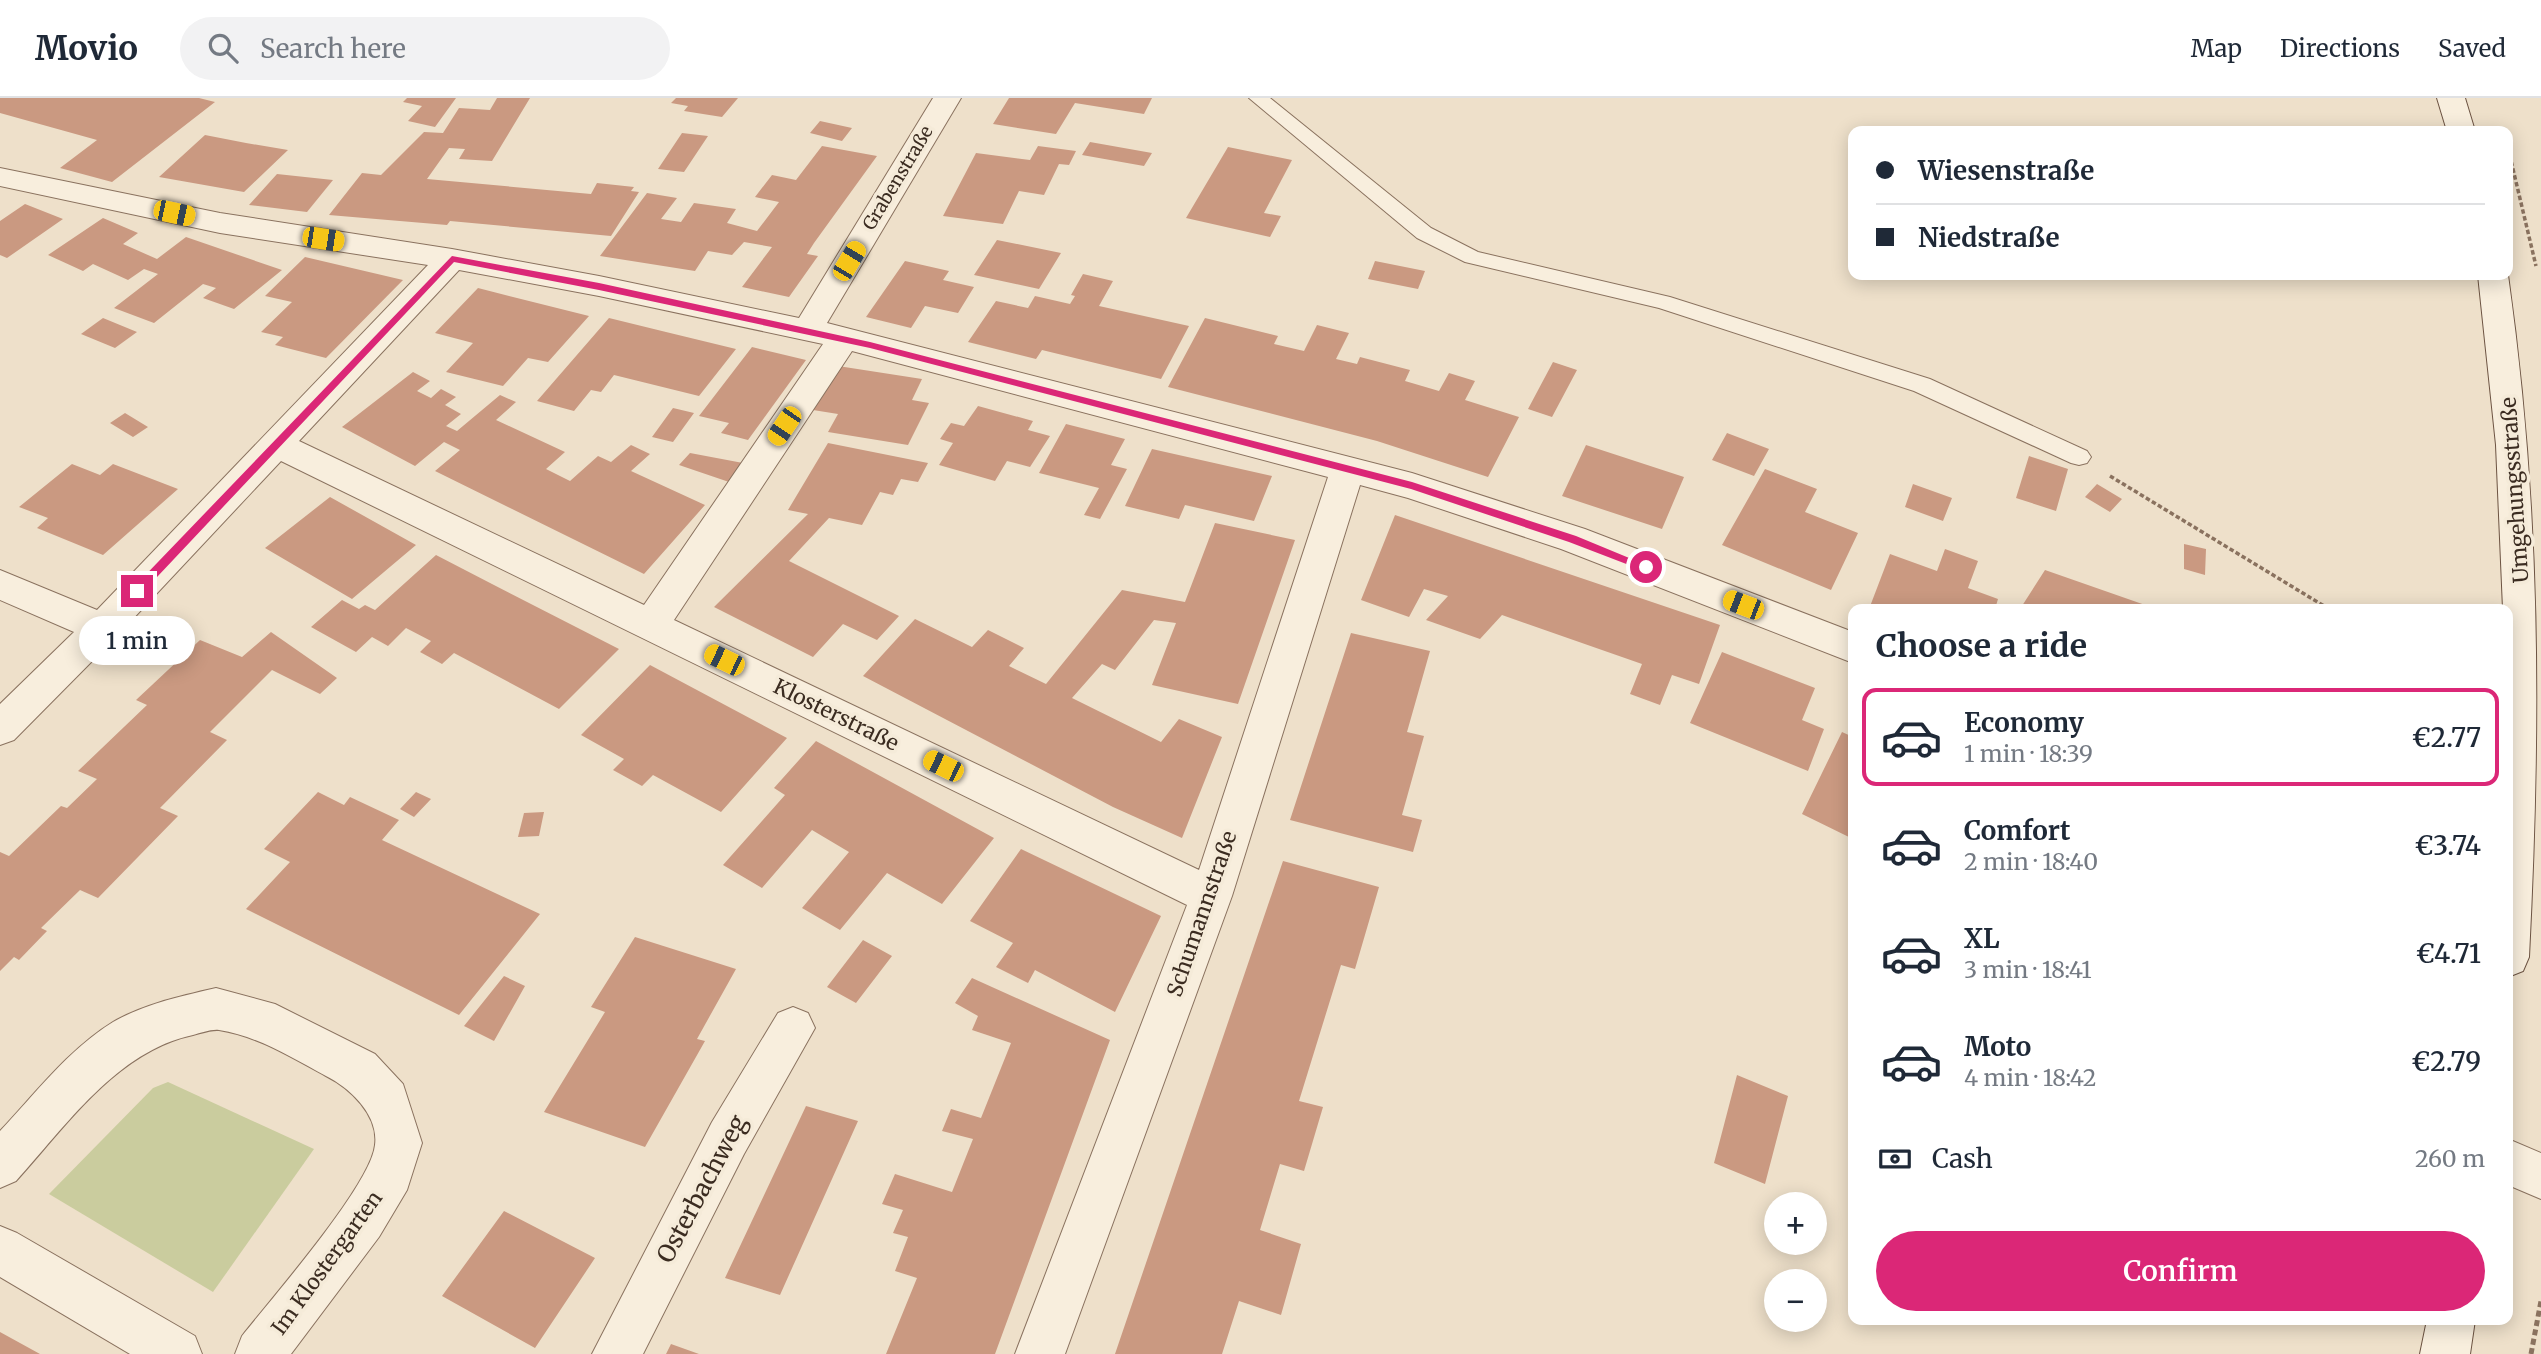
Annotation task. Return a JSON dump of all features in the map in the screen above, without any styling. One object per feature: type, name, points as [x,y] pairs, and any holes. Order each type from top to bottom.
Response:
[{"type":"street","name":"Grabenstraße","points":[[807,330],[947,98]]},
{"type":"street","points":[[2451,98],[2459,126]]},
{"type":"street","points":[[0,177],[220,223],[452,259],[844,338],[1412,485],[1573,539],[1848,646]]},
{"type":"street","points":[[0,729],[102,628],[452,259]]},
{"type":"street","name":"Umgehungsstraße","points":[[2494,280],[2506,367],[2521,556],[2524,698],[2513,863]]},
{"type":"street","points":[[651,625],[844,338]]},
{"type":"street","name":"Klosterstraße","points":[[276,444],[1210,896]]},
{"type":"street","name":"Schumannstraße","points":[[1040,1354],[1210,896],[1348,469]]},
{"type":"street","points":[[0,584],[102,628]]},
{"type":"street","name":"Im Klostergarten","points":[[0,1165],[82,1076],[129,1037],[174,1017],[216,1009],[260,1019],[359,1069],[387,1100],[399,1143],[391,1174],[362,1220],[261,1354]]},
{"type":"street","name":"Osterbachweg","points":[[617,1354],[729,1138],[793,1028]]},
{"type":"street","points":[[2513,1164],[2541,1176]]},
{"type":"street","points":[[0,1250],[177,1354]]},
{"type":"street","points":[[2445,1354],[2450,1325]]},
{"type":"lane","points":[[1258,98],[1424,233],[1472,257],[1663,302],[1922,385],[2079,457]]},
{"type":"path","points":[[2513,169],[2537,270]]},
{"type":"path","points":[[2079,457],[2321,604]]},
{"type":"path","points":[[2531,1354],[2541,1301]]},
{"type":"green space","points":[[168,1082],[314,1149],[213,1292],[49,1194],[153,1088]]},
{"type":"building","points":[[0,98],[199,98],[215,102],[112,182],[60,168],[97,140],[0,113]]},
{"type":"building","points":[[407,98],[456,98],[435,127],[408,121],[422,106],[403,102]]},
{"type":"building","points":[[497,98],[530,98],[492,161],[459,159],[465,149],[449,148],[427,179],[591,194],[597,183],[634,187],[631,191],[639,192],[611,236],[450,221],[447,225],[329,215],[362,173],[381,175],[424,132],[443,133],[459,108],[490,110]]},
{"type":"building","points":[[676,98],[738,98],[722,117],[684,111],[688,106],[671,103]]},
{"type":"building","points":[[1009,98],[1152,98],[1144,114],[1075,103],[1056,134],[993,124]]},
{"type":"building","points":[[820,121],[852,128],[842,141],[810,133]]},
{"type":"building","points":[[682,133],[708,136],[684,172],[658,169]]},
{"type":"building","points":[[205,135],[288,150],[244,192],[159,177]]},
{"type":"building","points":[[1090,142],[1152,153],[1144,166],[1082,155]]},
{"type":"building","points":[[822,146],[877,156],[807,254],[818,256],[789,297],[742,287],[772,247],[744,242],[732,255],[708,251],[695,271],[600,256],[647,193],[677,198],[661,219],[681,222],[694,203],[736,209],[727,223],[757,231],[779,202],[755,197],[772,175],[796,180]]},
{"type":"building","points":[[1038,146],[1076,151],[1069,165],[1059,164],[1044,195],[1019,191],[1003,224],[943,216],[976,153],[1030,160]]},
{"type":"building","points":[[1228,147],[1292,160],[1264,213],[1281,216],[1270,237],[1186,218]]},
{"type":"building","points":[[277,174],[333,180],[307,212],[249,205]]},
{"type":"building","points":[[25,204],[63,219],[7,258],[0,255],[0,221]]},
{"type":"building","points":[[103,218],[138,233],[123,244],[157,259],[186,237],[282,270],[234,309],[203,298],[216,288],[203,284],[154,323],[114,308],[158,274],[144,269],[128,280],[93,264],[83,271],[48,255]]},
{"type":"building","points":[[997,240],[1061,253],[1039,289],[974,275]]},
{"type":"building","points":[[305,257],[403,280],[326,358],[275,345],[283,337],[261,332],[292,302],[265,296]]},
{"type":"building","points":[[905,261],[949,271],[943,280],[974,287],[958,313],[925,306],[911,328],[866,317]]},
{"type":"building","points":[[1375,261],[1425,271],[1418,289],[1368,279]]},
{"type":"building","points":[[1083,274],[1113,281],[1099,306],[1189,326],[1161,379],[1042,350],[1036,359],[968,342],[996,301],[1028,308],[1035,296],[1070,304],[1075,296],[1071,295]]},
{"type":"building","points":[[478,288],[589,316],[548,362],[528,358],[503,386],[446,372],[473,343],[435,333]]},
{"type":"building","points":[[103,318],[137,332],[115,348],[81,334]]},
{"type":"building","points":[[609,318],[736,349],[699,396],[614,375],[601,392],[591,390],[574,411],[537,401]]},
{"type":"building","points":[[1205,318],[1278,336],[1274,344],[1304,351],[1317,325],[1349,333],[1336,359],[1357,364],[1360,357],[1410,370],[1405,381],[1439,391],[1449,373],[1475,381],[1465,400],[1519,417],[1488,477],[1377,441],[1168,387]]},
{"type":"building","points":[[752,347],[806,360],[748,440],[721,433],[729,423],[699,416]]},
{"type":"building","points":[[1553,362],[1577,370],[1552,417],[1528,409]]},
{"type":"building","points":[[838,366],[922,379],[912,400],[929,403],[908,445],[828,432],[838,414],[813,410]]},
{"type":"building","points":[[413,372],[430,381],[417,391],[431,398],[441,389],[456,397],[445,405],[461,414],[446,426],[457,431],[500,395],[516,402],[496,420],[565,452],[546,469],[570,481],[598,456],[611,462],[631,445],[650,454],[631,471],[705,505],[644,574],[435,471],[460,450],[444,442],[415,466],[342,427]]},
{"type":"building","points":[[978,406],[1033,421],[1028,430],[1050,436],[1030,467],[1007,461],[995,481],[939,465],[953,443],[940,439],[951,423],[964,426]]},
{"type":"building","points":[[673,408],[694,413],[673,442],[652,437]]},
{"type":"building","points":[[125,413],[148,427],[133,437],[110,423]]},
{"type":"building","points":[[1066,424],[1125,439],[1111,465],[1127,469],[1100,519],[1084,515],[1099,488],[1039,473]]},
{"type":"building","points":[[1727,433],[1769,449],[1754,476],[1712,460]]},
{"type":"building","points":[[828,443],[928,463],[918,482],[901,479],[893,495],[880,492],[862,525],[829,518],[789,561],[899,616],[877,640],[843,624],[813,657],[714,607],[808,514],[788,510]]},
{"type":"building","points":[[1586,445],[1684,477],[1662,529],[1562,496]]},
{"type":"building","points":[[1152,449],[1272,476],[1254,521],[1185,505],[1179,519],[1125,506]]},
{"type":"building","points":[[690,453],[743,463],[729,482],[679,465]]},
{"type":"building","points":[[2029,456],[2068,469],[2056,511],[2016,498]]},
{"type":"building","points":[[72,464],[100,475],[113,464],[178,489],[103,555],[37,528],[48,518],[19,507]]},
{"type":"building","points":[[1765,469],[1817,489],[1805,512],[1858,533],[1831,590],[1722,545]]},
{"type":"building","points":[[1913,484],[1952,498],[1943,521],[1905,507]]},
{"type":"building","points":[[2097,484],[2122,499],[2110,512],[2085,497]]},
{"type":"building","points":[[330,497],[416,545],[352,599],[265,548]]},
{"type":"building","points":[[1395,515],[1720,625],[1699,684],[1672,675],[1660,705],[1630,694],[1642,664],[1502,615],[1480,639],[1426,620],[1448,596],[1424,589],[1409,617],[1361,600]]},
{"type":"building","points":[[1215,523],[1295,540],[1238,704],[1152,685],[1176,623],[1154,620],[1115,670],[1102,664],[1072,698],[1161,742],[1179,719],[1222,737],[1182,838],[1113,807],[863,676],[915,619],[972,647],[988,630],[1024,648],[1009,666],[1046,684],[1122,590],[1185,602]]},
{"type":"building","points":[[2184,544],[2206,549],[2205,575],[2184,569]]},
{"type":"building","points":[[1945,549],[1978,561],[1968,588],[1998,599],[1996,604],[1871,604],[1890,554],[1937,571]]},
{"type":"building","points":[[436,555],[619,649],[559,709],[454,653],[442,664],[420,652],[431,641],[406,628],[388,646],[372,637],[356,652],[311,627],[342,600],[359,609],[365,605],[375,610]]},
{"type":"building","points":[[2045,570],[2142,604],[2023,604]]},
{"type":"building","points":[[271,632],[337,678],[320,694],[272,670],[210,732],[227,740],[160,808],[178,816],[98,898],[80,890],[41,928],[47,931],[19,960],[14,957],[0,971],[0,852],[9,856],[61,806],[67,808],[97,779],[78,771],[147,705],[136,700],[200,640],[242,657]]},
{"type":"building","points":[[1351,633],[1430,651],[1407,732],[1424,736],[1402,815],[1422,820],[1413,852],[1290,820]]},
{"type":"building","points":[[1722,652],[1815,688],[1802,720],[1824,729],[1808,771],[1690,723]]},
{"type":"building","points":[[650,665],[787,738],[721,812],[653,775],[642,786],[613,770],[624,759],[581,735]]},
{"type":"building","points":[[1842,732],[1848,735],[1848,837],[1802,814]]},
{"type":"building","points":[[816,741],[994,838],[942,904],[887,873],[840,930],[802,908],[849,852],[812,830],[762,888],[723,865],[785,795],[774,788]]},
{"type":"building","points":[[318,792],[344,805],[350,797],[399,820],[382,840],[540,914],[459,1015],[246,909],[290,862],[264,849]]},
{"type":"building","points":[[416,792],[431,799],[414,817],[400,809]]},
{"type":"building","points":[[544,812],[539,836],[518,837],[524,813]]},
{"type":"building","points":[[1021,849],[1161,916],[1115,1012],[1035,970],[1028,983],[996,967],[1013,943],[970,921]]},
{"type":"building","points":[[1283,861],[1379,887],[1355,969],[1341,965],[1299,1101],[1323,1107],[1304,1171],[1280,1164],[1260,1230],[1301,1244],[1281,1315],[1239,1301],[1222,1354],[1115,1354]]},
{"type":"building","points":[[635,937],[736,969],[697,1039],[705,1041],[645,1147],[544,1112],[605,1012],[591,1007]]},
{"type":"building","points":[[863,940],[892,956],[856,1003],[827,987]]},
{"type":"building","points":[[504,976],[525,986],[494,1041],[464,1026]]},
{"type":"building","points":[[972,978],[1110,1040],[995,1354],[886,1354],[917,1278],[895,1271],[908,1237],[893,1233],[903,1210],[882,1204],[895,1174],[952,1192],[973,1139],[942,1131],[951,1109],[981,1118],[1011,1043],[972,1030],[978,1016],[955,1003]]},
{"type":"building","points":[[1737,1075],[1788,1096],[1765,1184],[1714,1163]]},
{"type":"building","points":[[806,1106],[858,1121],[780,1295],[725,1278]]},
{"type":"building","points":[[504,1211],[595,1258],[535,1348],[442,1296]]},
{"type":"building","points":[[0,1332],[40,1354],[0,1354]]},
{"type":"building","points":[[671,1344],[699,1354],[666,1354]]},
{"type":"route","points":[[137,591],[452,259],[599,286],[844,338],[1412,485],[1573,539],[1646,567]]}]
